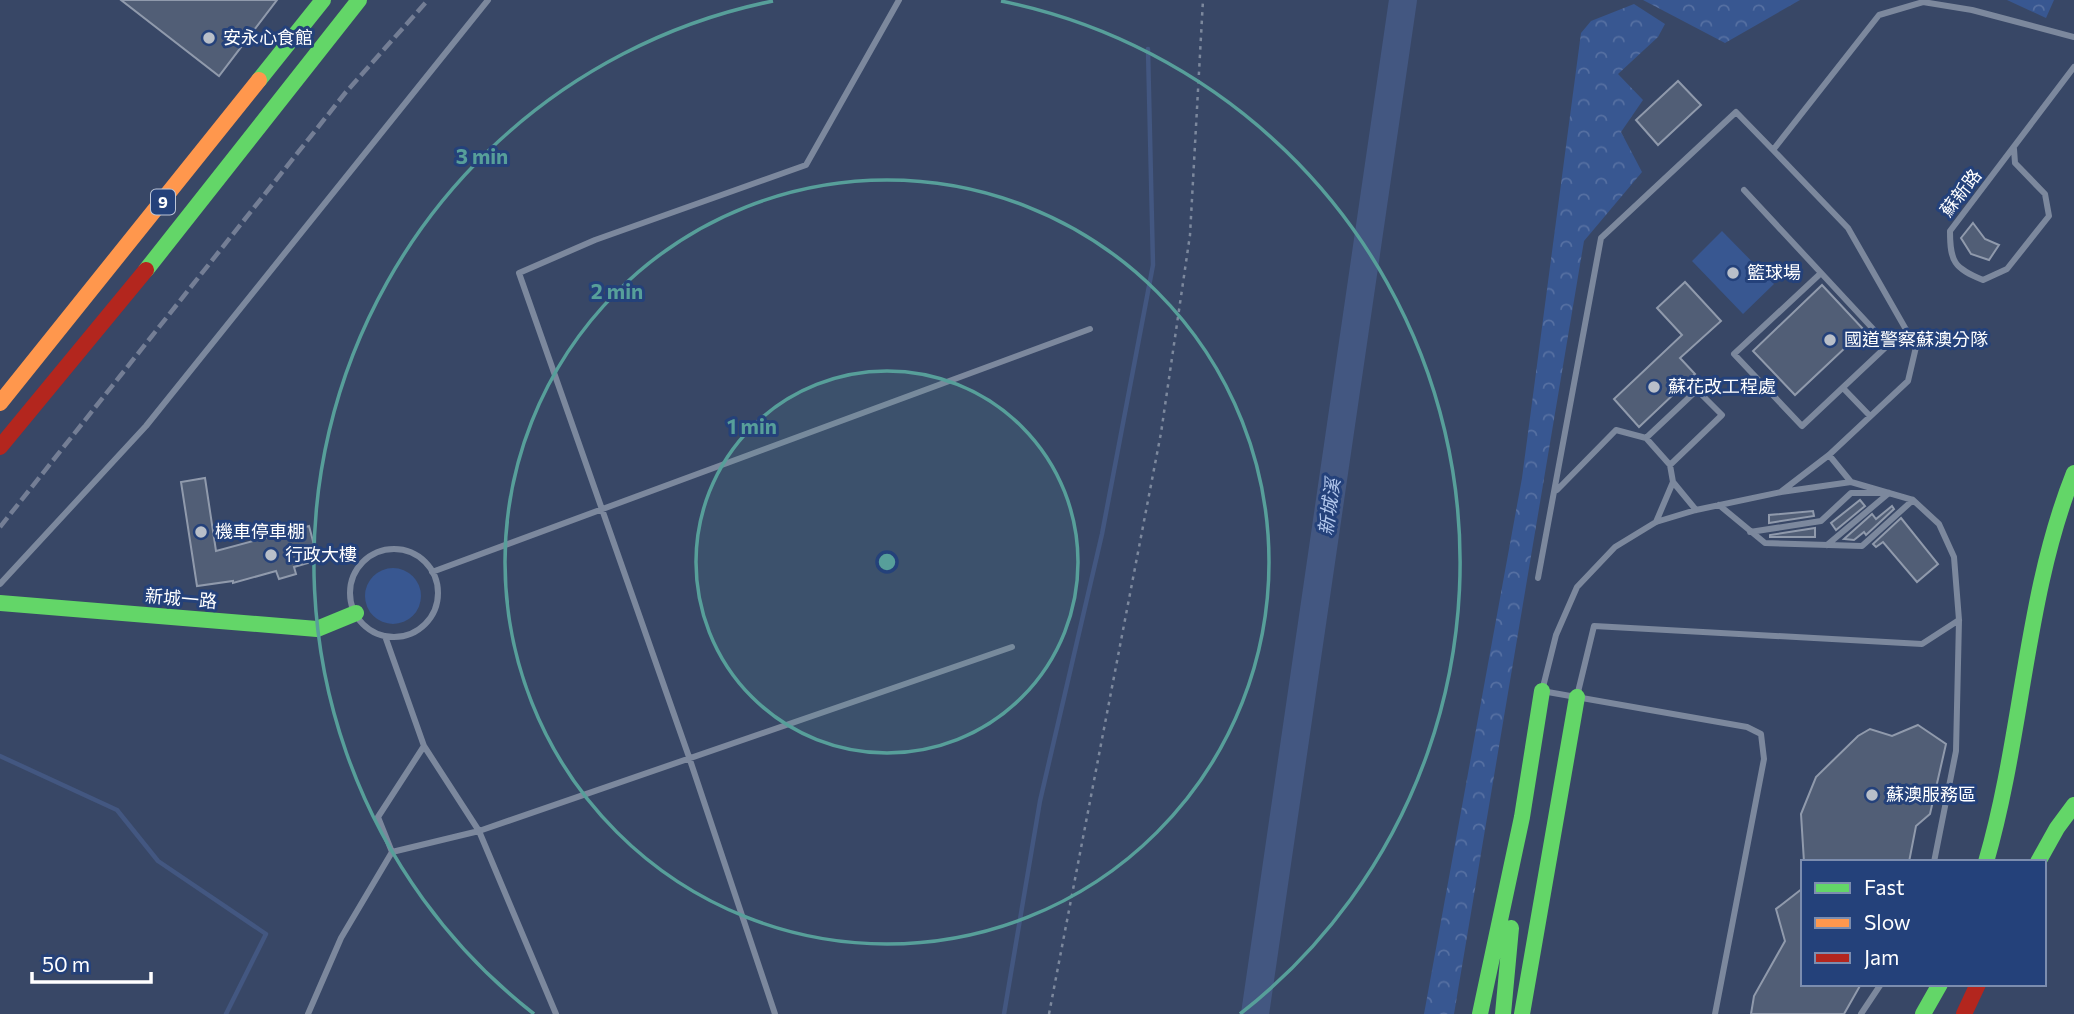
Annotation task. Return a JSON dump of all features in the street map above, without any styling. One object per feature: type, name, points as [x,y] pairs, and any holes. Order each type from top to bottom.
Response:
[{"type":"main road","name":"9","points":[[0,403],[323,0]]},
{"type":"main road","name":"9","points":[[0,447],[170,240],[359,0]]},
{"type":"main road","points":[[147,222],[170,240]]},
{"type":"main road","points":[[1987,860],[1999,818],[2048,553],[2060,508],[2074,473]]},
{"type":"main road","name":"新城一路","points":[[0,603],[317,629],[356,613]]},
{"type":"main road","points":[[1480,1014],[1522,817],[1542,691]]},
{"type":"main road","points":[[1525,1014],[1526,982],[1577,697]]},
{"type":"main road","points":[[2039,860],[2074,805]]},
{"type":"main road","points":[[1503,1014],[1522,817]]},
{"type":"main road","points":[[1923,1014],[1941,986]]},
{"type":"main road","points":[[1932,1014],[1941,986]]},
{"type":"main road","points":[[1964,1014],[1977,986]]},
{"type":"main road","points":[[1974,1014],[1985,986]]},
{"type":"lane","points":[[0,584],[146,426],[488,0]]},
{"type":"lane","points":[[775,1014],[689,757],[519,273],[595,240],[806,166],[899,0]]},
{"type":"lane","points":[[1773,150],[1879,15],[1923,2],[1972,10],[2074,37]]},
{"type":"lane","name":"蘇新路","points":[[2014,149],[2015,163],[2045,194],[2049,216],[2007,268],[1983,279],[1964,272],[1950,255],[1950,231],[2074,67]]},
{"type":"lane","points":[[1538,578],[1601,238],[1737,112],[1848,228],[1916,347],[1908,381],[1829,455],[1781,492]]},
{"type":"lane","points":[[1744,190],[1888,345],[1802,426],[1734,354],[1821,273]]},
{"type":"lane","points":[[432,572],[1090,329]]},
{"type":"lane","points":[[1843,387],[1870,416]]},
{"type":"lane","points":[[1646,438],[1698,390],[1722,415],[1670,465]]},
{"type":"lane","points":[[1556,491],[1616,430],[1646,438],[1670,465],[1673,481],[1696,510]]},
{"type":"lane","points":[[1829,455],[1851,482]]},
{"type":"lane","points":[[1656,522],[1673,481]]},
{"type":"lane","points":[[1715,1014],[1764,759],[1761,734],[1747,727],[1542,691],[1556,635],[1577,587],[1615,547],[1656,522],[1696,510],[1781,492],[1851,482],[1913,500],[1939,524],[1954,557],[1959,620],[1956,751],[1934,860]]},
{"type":"lane","points":[[1751,532],[1821,521],[1851,493],[1889,493]]},
{"type":"lane","points":[[1828,545],[1889,493]]},
{"type":"lane","points":[[1719,505],[1765,543],[1862,546],[1913,500]]},
{"type":"lane","points":[[387,549],[402,550],[423,559],[432,572],[437,586],[437,601],[427,621],[408,634],[385,636],[365,626],[356,613],[350,599],[351,584],[361,564],[373,554],[387,549]]},
{"type":"lane","points":[[1577,697],[1594,626],[1922,644],[1959,620]]},
{"type":"lane","points":[[385,636],[424,746],[479,831],[556,1014]]},
{"type":"lane","points":[[308,1014],[341,938],[392,852],[479,831],[1012,647]]},
{"type":"lane","points":[[392,852],[378,817],[424,746]]},
{"type":"lane","points":[[1861,1014],[1880,986]]},
{"type":"path","points":[[1049,1014],[1161,433],[1190,235],[1203,0]]},
{"type":"green space","points":[[1643,0],[1800,0],[1725,43]]},
{"type":"green space","points":[[2007,0],[2054,0],[2046,18]]},
{"type":"green space","points":[[1634,4],[1665,24],[1658,37],[1618,74],[1643,100],[1621,132],[1642,172],[1584,241],[1454,1014],[1424,1014],[1522,478],[1581,33],[1591,21]]},
{"type":"green space","name":"籃球場","points":[[1722,231],[1774,284],[1743,314],[1692,261]]},
{"type":"green space","points":[[393,568],[404,570],[413,576],[419,585],[419,607],[413,616],[404,622],[393,624],[382,622],[373,616],[367,607],[365,596],[367,585],[373,576],[382,570]]},
{"type":"building","name":"安永心食館","points":[[121,0],[277,0],[219,76]]},
{"type":"building","points":[[1678,81],[1701,105],[1658,145],[1636,120]]},
{"type":"building","points":[[1973,223],[1985,239],[1999,245],[1989,260],[1971,254],[1961,238]]},
{"type":"building","points":[[1685,282],[1721,321],[1680,358],[1695,374],[1639,427],[1614,399],[1682,335],[1657,308]]},
{"type":"building","name":"國道警察蘇澳分隊","points":[[1822,285],[1864,330],[1795,395],[1753,351]]},
{"type":"building","points":[[205,478],[216,551],[309,526],[318,560],[294,567],[296,574],[279,579],[276,571],[233,583],[197,586],[181,482]]},
{"type":"building","points":[[1860,500],[1865,506],[1836,530],[1831,523]]},
{"type":"building","points":[[1892,506],[1894,509],[1866,535],[1864,532],[1854,540],[1844,539],[1872,514],[1876,519]]},
{"type":"building","points":[[1813,511],[1814,516],[1769,523],[1769,515]]},
{"type":"building","points":[[1901,518],[1938,564],[1917,582],[1883,542],[1876,547],[1873,544]]},
{"type":"building","points":[[1815,528],[1815,537],[1770,537],[1770,535]]},
{"type":"building","name":"蘇澳服務區","points":[[1918,725],[1946,744],[1930,814],[1916,826],[1909,860],[1804,860],[1801,814],[1816,777],[1858,736],[1870,729],[1892,736]]},
{"type":"building","points":[[1801,890],[1801,986],[1860,986],[1844,1014],[1751,1014],[1754,996],[1785,941],[1776,909]]},
{"type":"waterway","name":"新城溪","points":[[1255,1014],[1403,0]]},
{"type":"waterway","points":[[1004,1014],[1040,801],[1102,534],[1153,265],[1148,49]]},
{"type":"waterway","points":[[0,756],[117,810],[158,861],[266,934],[226,1014]]},
{"type":"railway","points":[[0,527],[346,92],[428,0]]},
{"type":"traffic: fast","points":[[259,80],[323,0]]},
{"type":"traffic: fast","points":[[146,270],[359,0]]},
{"type":"traffic: fast","points":[[1986,860],[2008,765],[2045,567],[2074,473]]},
{"type":"traffic: fast","points":[[0,603],[317,629],[356,613]]},
{"type":"traffic: fast","points":[[1480,1014],[1522,817],[1542,691]]},
{"type":"traffic: fast","points":[[1522,1014],[1577,697]]},
{"type":"traffic: fast","points":[[2039,860],[2074,805]]},
{"type":"traffic: fast","points":[[1503,1014],[1511,928]]},
{"type":"traffic: fast","points":[[1923,1014],[1939,986]]},
{"type":"traffic: slow","points":[[0,403],[259,80]]},
{"type":"traffic: jam","points":[[0,447],[146,270]]},
{"type":"traffic: jam","points":[[1964,1014],[1977,986]]},
{"type":"place","name":"安永心食館","points":[[209,38]]},
{"type":"place","name":"籃球場","points":[[1733,273]]},
{"type":"place","name":"國道警察蘇澳分隊","points":[[1830,340]]},
{"type":"place","name":"蘇花改工程處","points":[[1654,387]]},
{"type":"place","name":"機車停車棚","points":[[201,532]]},
{"type":"place","name":"行政大樓","points":[[271,555]]},
{"type":"place","name":"蘇澳服務區","points":[[1872,795]]}]
